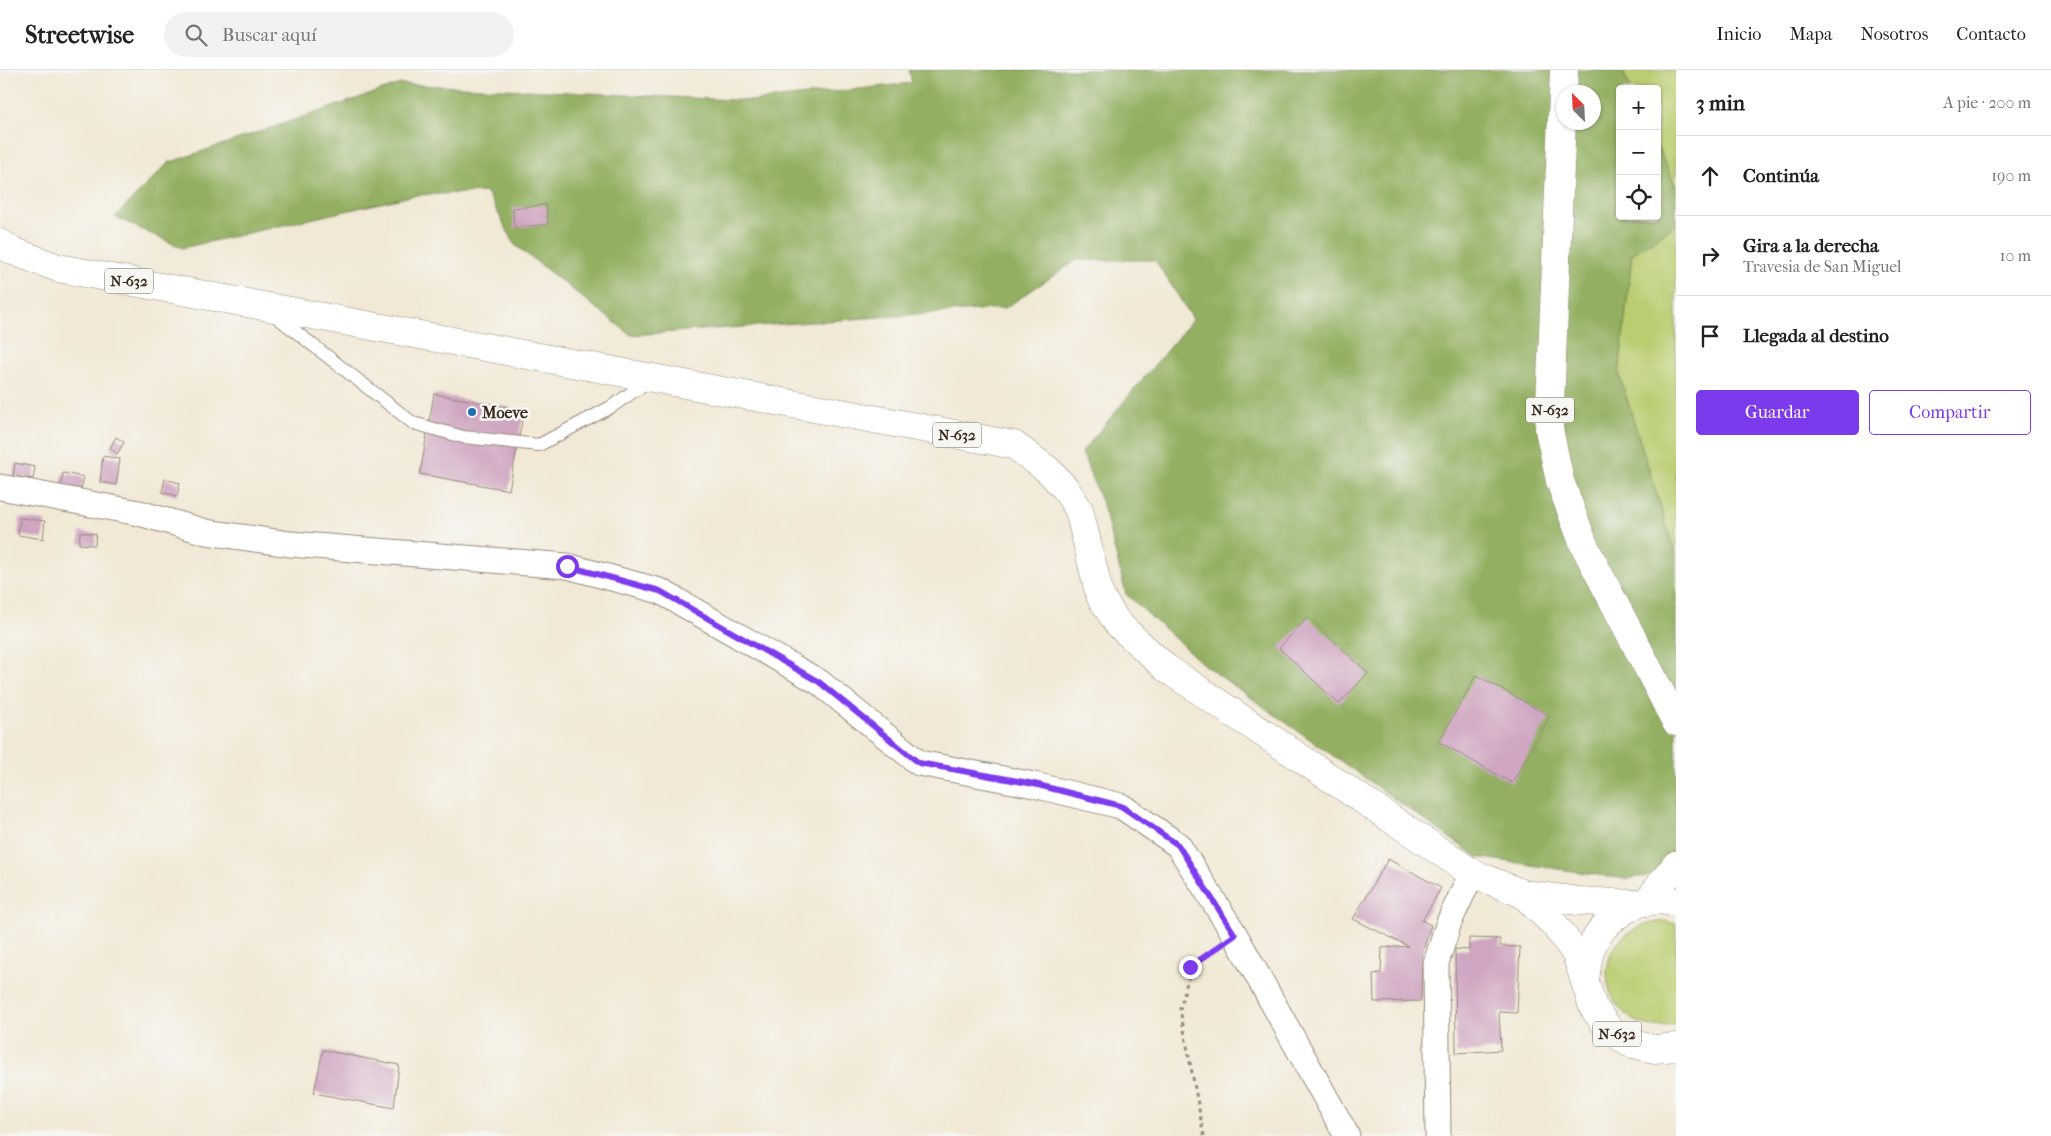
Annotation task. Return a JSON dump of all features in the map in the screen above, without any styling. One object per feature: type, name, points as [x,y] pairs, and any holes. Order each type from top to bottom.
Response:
[{"type":"highway","name":"N-632","points":[[1564,70],[1549,429],[1560,481],[1584,545],[1676,722]]},
{"type":"highway","name":"N-632","points":[[0,243],[13,251],[58,268],[1014,445],[1048,470],[1065,488],[1079,510],[1100,596],[1118,624],[1166,668],[1472,873],[1523,894]]},
{"type":"highway","points":[[1523,894],[1579,901],[1641,903],[1676,864]]},
{"type":"highway","points":[[1523,894],[1554,924],[1576,954],[1585,983]]},
{"type":"highway","name":"N-632","points":[[1676,902],[1658,900],[1641,903],[1614,916],[1597,933],[1587,957],[1585,983],[1592,1007],[1608,1028],[1629,1043],[1654,1049],[1676,1047]]},
{"type":"street","points":[[0,487],[139,513],[206,532],[290,544],[567,566],[660,591],[819,682],[919,763],[1034,784],[1121,806],[1178,845],[1235,935],[1346,1136]]},
{"type":"street","points":[[1438,1136],[1436,963],[1449,922],[1472,873]]},
{"type":"lane","points":[[263,306],[413,423],[463,437],[539,445],[611,407],[652,379]]},
{"type":"path","points":[[1204,1136],[1180,1008],[1190,967],[1235,935]]},
{"type":"green space","points":[[909,70],[1622,70],[1629,85],[1616,85],[1616,220],[1661,220],[1661,155],[1676,187],[1676,225],[1632,254],[1619,374],[1676,556],[1676,872],[1626,879],[1477,857],[1203,664],[1126,594],[1104,509],[1082,452],[1193,319],[1155,260],[1077,260],[1005,308],[631,335],[515,245],[487,192],[416,195],[182,248],[115,217],[168,163],[400,84],[753,101],[912,83]]},
{"type":"green space","points":[[1622,70],[1676,70],[1676,187],[1661,155],[1661,85],[1629,85]]},
{"type":"green space","points":[[1676,225],[1676,556],[1619,374],[1632,254]]},
{"type":"green space","points":[[1665,921],[1676,924],[1676,1024],[1650,1026],[1630,1017],[1615,1002],[1608,983],[1608,962],[1617,943],[1636,929]]},
{"type":"building","points":[[546,205],[548,224],[514,228],[513,208]]},
{"type":"building","points":[[434,394],[524,410],[509,490],[420,474]]},
{"type":"building","points":[[116,437],[124,442],[117,454],[110,448]]},
{"type":"building","points":[[103,456],[120,459],[116,485],[100,482]]},
{"type":"building","points":[[15,463],[35,467],[33,479],[13,476]]},
{"type":"building","points":[[63,473],[84,477],[81,489],[61,486]]},
{"type":"building","points":[[165,479],[180,483],[177,496],[162,492]]},
{"type":"building","points":[[20,518],[45,521],[43,539],[18,535]]},
{"type":"building","points":[[80,532],[96,534],[95,545],[79,544]]},
{"type":"building","points":[[1308,617],[1368,673],[1339,704],[1279,648]]},
{"type":"building","points":[[1476,675],[1550,716],[1512,783],[1439,742]]},
{"type":"building","points":[[1388,859],[1441,888],[1422,921],[1431,925],[1422,953],[1421,1001],[1374,1002],[1373,974],[1381,973],[1382,948],[1408,946],[1353,919]]},
{"type":"building","points":[[1469,938],[1500,939],[1500,946],[1520,947],[1517,1013],[1499,1012],[1501,1050],[1456,1053],[1455,949],[1469,950]]},
{"type":"building","points":[[323,1050],[399,1065],[394,1108],[314,1093]]},
{"type":"place","name":"Moeve","points":[[472,412]]},
{"type":"route","points":[[567,566],[660,591],[819,682],[919,763],[1034,784],[1121,806],[1178,845],[1235,935],[1190,967]]}]
